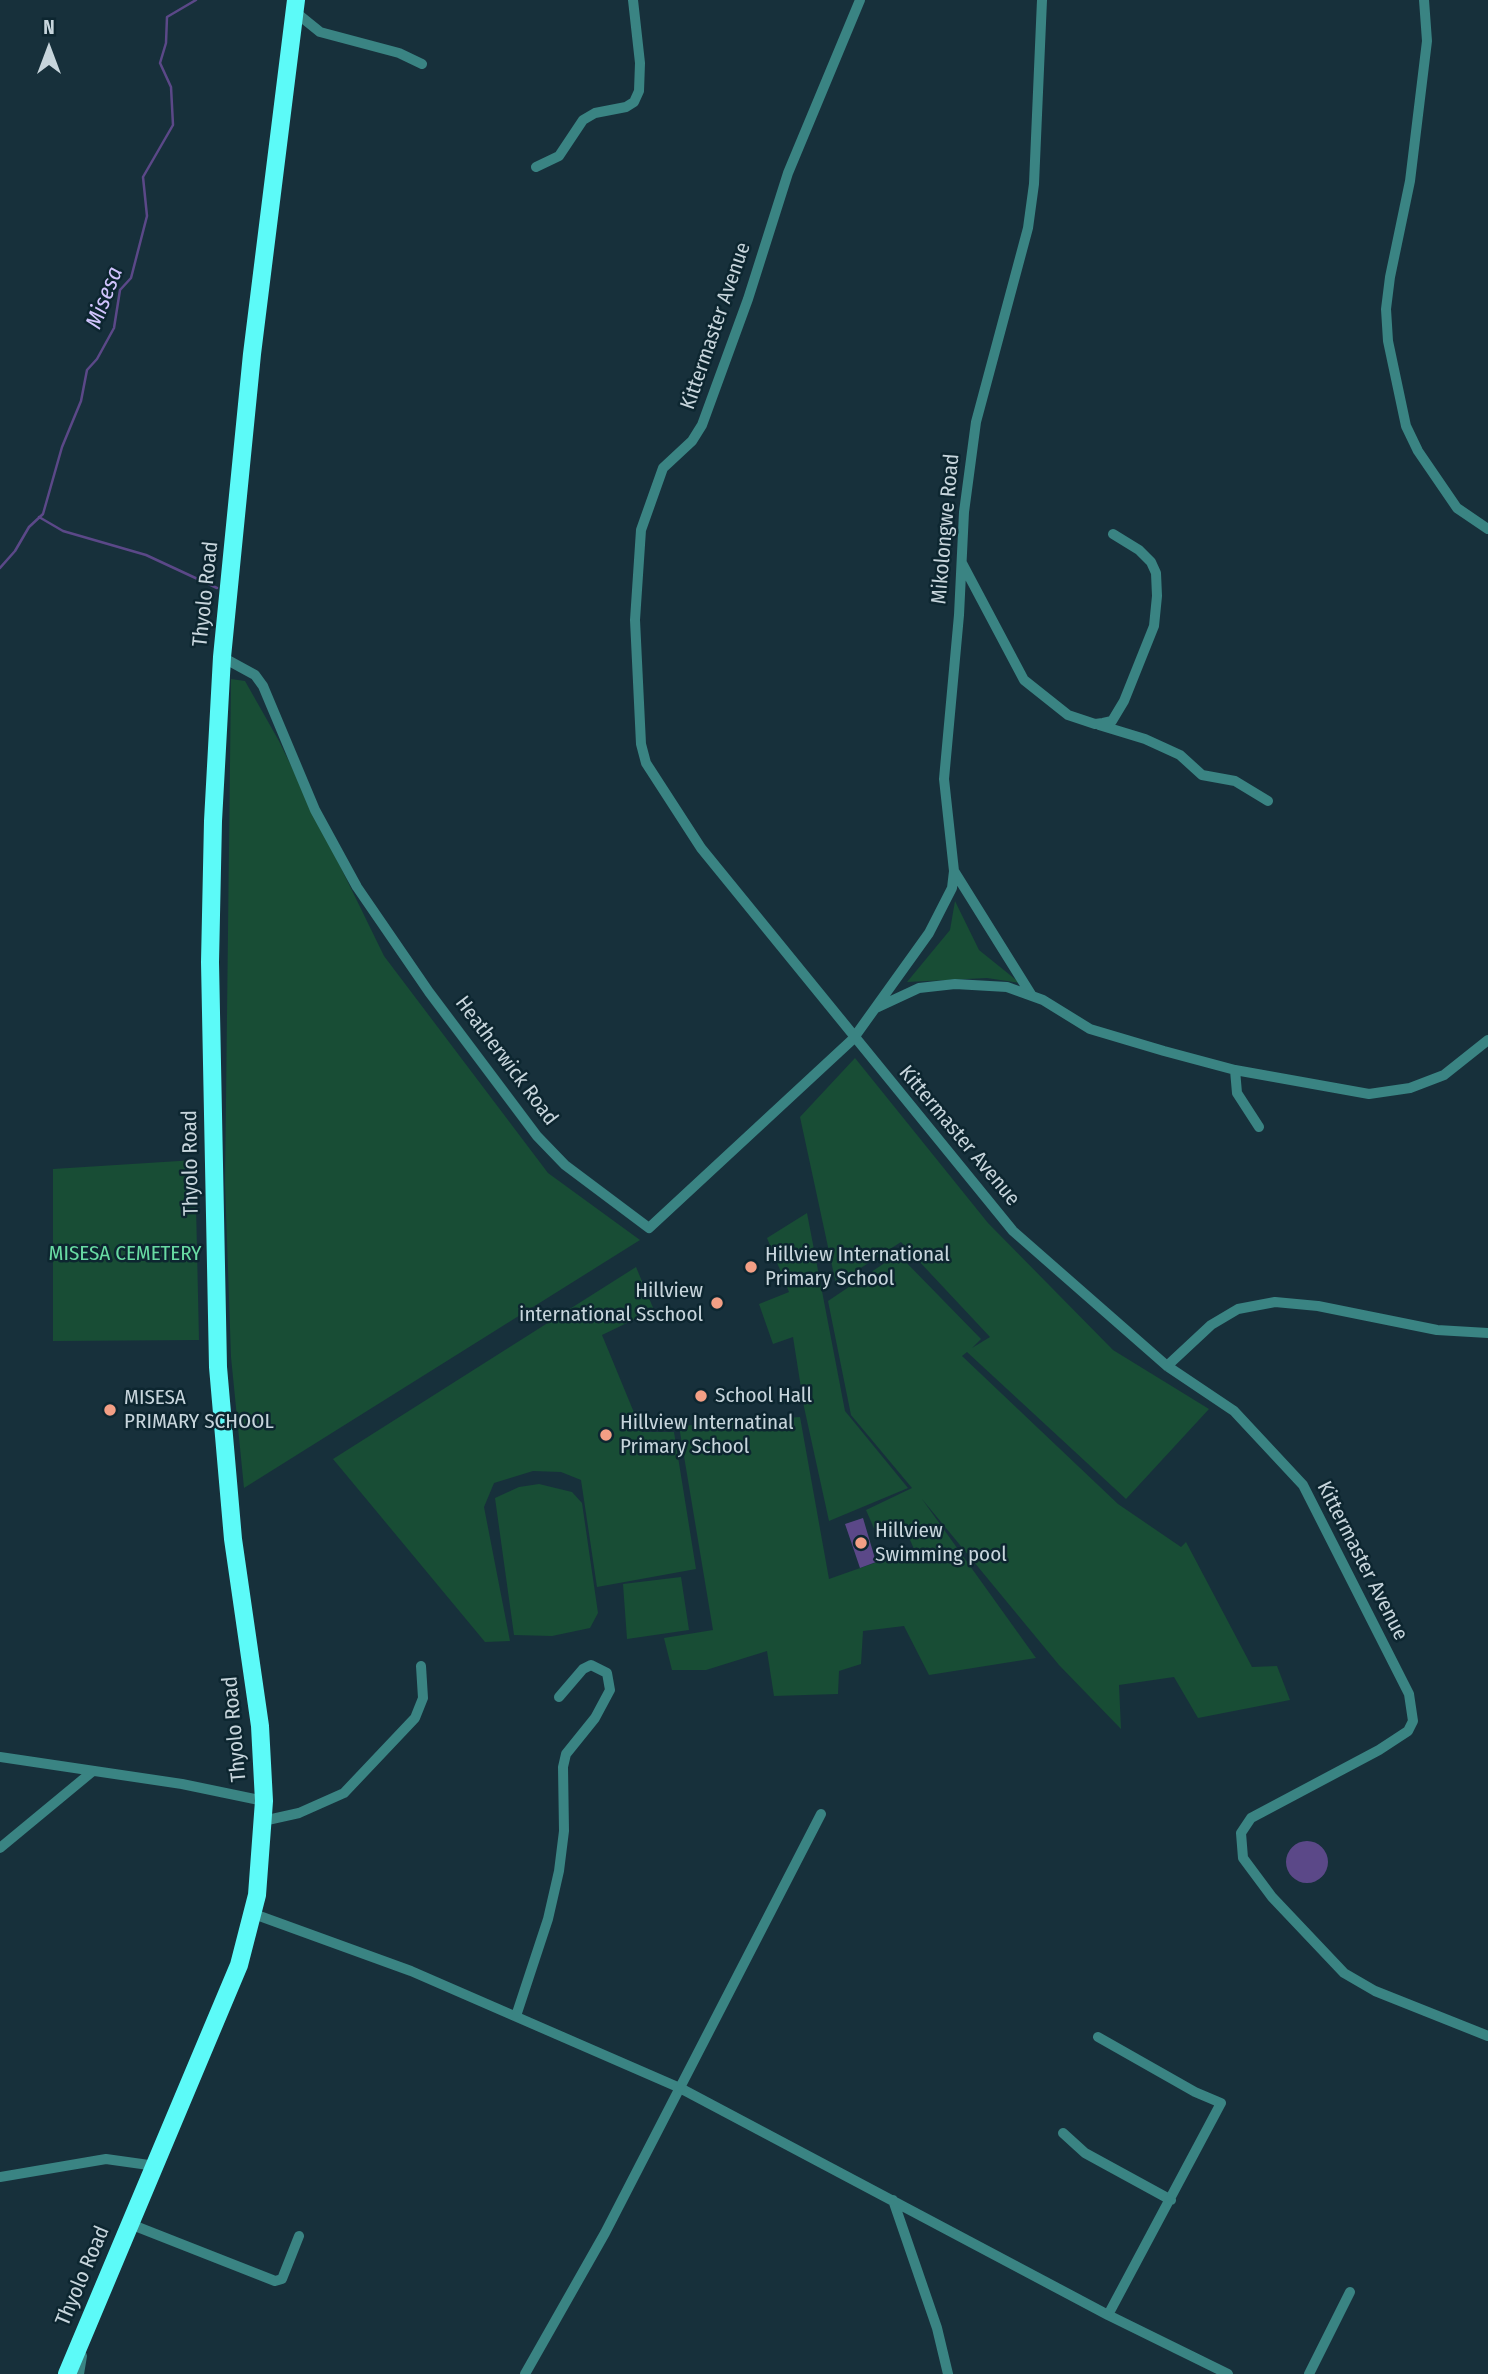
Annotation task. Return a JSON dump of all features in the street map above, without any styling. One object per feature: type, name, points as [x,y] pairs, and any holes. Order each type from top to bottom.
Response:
[{"type":"highway","name":"Thyolo Road","points":[[67,2374],[239,1965],[254,1914],[264,1801],[259,1710],[233,1539],[218,1367],[210,962],[213,821],[222,657],[252,354],[295,5]]},
{"type":"street","points":[[536,167],[559,156],[583,120],[595,113],[625,107],[634,102],[639,91],[640,63],[633,0]]},
{"type":"street","name":"Kittermaster Avenue","points":[[860,0],[788,173],[748,299],[702,425],[692,441],[667,461],[652,492],[640,530],[635,620],[640,744],[646,762],[701,848],[853,1038],[1013,1231],[1167,1366],[1234,1411],[1303,1485],[1409,1693],[1413,1721],[1408,1731],[1379,1750],[1251,1818],[1241,1833],[1243,1858],[1272,1897],[1344,1973],[1375,1992],[1488,2036]]},
{"type":"street","name":"Mikolongwe Road","points":[[853,1038],[929,933],[946,904],[954,871],[944,779],[964,512],[976,422],[1028,228],[1034,184],[1042,0]]},
{"type":"street","points":[[1424,0],[1427,41],[1410,181],[1390,277],[1386,309],[1388,341],[1406,426],[1418,452],[1457,508],[1488,529]]},
{"type":"street","points":[[295,5],[320,32],[399,52],[422,64]]},
{"type":"street","points":[[1095,724],[1112,721],[1124,701],[1154,626],[1157,597],[1156,573],[1151,562],[1139,550],[1113,534]]},
{"type":"street","points":[[961,561],[1024,680],[1068,715],[1145,739],[1180,755],[1202,775],[1235,781],[1268,801]]},
{"type":"street","name":"Heatherwick Road","points":[[222,657],[255,675],[263,686],[315,810],[357,887],[429,992],[537,1136],[565,1165],[649,1228],[853,1038]]},
{"type":"street","points":[[954,871],[1032,996]]},
{"type":"street","points":[[872,1010],[919,988],[955,984],[1007,987],[1032,996],[1090,1029],[1235,1070],[1369,1094],[1410,1088],[1444,1075],[1488,1040]]},
{"type":"street","points":[[1235,1070],[1237,1093],[1259,1127]]},
{"type":"street","points":[[1167,1366],[1211,1325],[1238,1309],[1265,1303],[1318,1306],[1437,1330],[1488,1333]]},
{"type":"street","points":[[516,2016],[548,1919],[559,1871],[564,1831],[563,1767],[566,1754],[595,1718],[610,1690],[607,1673],[591,1665],[583,1669],[559,1697]]},
{"type":"street","points":[[262,1821],[299,1813],[344,1793],[415,1718],[423,1698],[421,1666]]},
{"type":"street","points":[[0,1757],[182,1784],[264,1801]]},
{"type":"street","points":[[0,1847],[93,1770]]},
{"type":"street","points":[[525,2374],[605,2232],[821,1814]]},
{"type":"street","points":[[254,1914],[411,1971],[680,2088],[1108,2315],[1228,2374]]},
{"type":"street","points":[[1098,2036],[1195,2092],[1221,2103],[1108,2315]]},
{"type":"street","points":[[1063,2133],[1085,2153],[1171,2200]]},
{"type":"street","points":[[0,2177],[106,2159],[156,2166]]},
{"type":"street","points":[[893,2200],[937,2328],[947,2374]]},
{"type":"street","points":[[130,2224],[275,2281],[282,2279],[299,2236]]},
{"type":"street","points":[[1309,2374],[1350,2292]]},
{"type":"street","points":[[76,2352],[82,2356],[79,2374]]},
{"type":"green space","points":[[231,679],[245,681],[279,741],[384,956],[548,1173],[640,1240],[244,1488],[231,1357],[225,1183]]},
{"type":"green space","points":[[955,901],[979,950],[1020,983],[987,978],[907,982],[950,930]]},
{"type":"green space","points":[[855,1058],[988,1223],[1113,1350],[1209,1409],[1126,1499],[967,1352],[962,1356],[1118,1504],[1181,1547],[1186,1542],[1252,1667],[1277,1666],[1290,1700],[1198,1718],[1174,1677],[1119,1685],[1121,1729],[1059,1665],[922,1499],[1036,1658],[929,1675],[904,1626],[863,1631],[861,1664],[839,1671],[838,1694],[774,1696],[767,1651],[706,1670],[672,1670],[664,1638],[713,1630],[679,1426],[800,1417],[829,1579],[914,1549],[903,1524],[876,1533],[866,1510],[912,1488],[851,1415],[828,1301],[898,1254],[981,1339],[972,1348],[990,1337],[901,1242],[836,1284],[800,1117]]},
{"type":"green space","name":"MISESA CEMETERY","points":[[195,1160],[199,1340],[53,1341],[53,1169]]},
{"type":"green space","points":[[807,1213],[845,1411],[908,1488],[829,1521],[804,1407],[793,1337],[773,1344],[759,1304],[789,1292],[767,1238]]},
{"type":"green space","points":[[636,1267],[654,1310],[602,1335],[642,1432],[674,1432],[696,1569],[597,1587],[581,1480],[561,1472],[533,1471],[494,1483],[484,1507],[510,1641],[485,1642],[333,1459]]},
{"type":"green space","points":[[539,1484],[572,1492],[582,1503],[598,1613],[590,1628],[552,1636],[514,1635],[495,1498],[519,1487]]},
{"type":"green space","points":[[681,1577],[689,1630],[627,1639],[623,1584]]},
{"type":"shaded area","name":"Hillview Swimming pool","points":[[863,1518],[876,1562],[860,1568],[845,1524]]},
{"type":"shaded area","points":[[1307,1841],[1322,1847],[1328,1862],[1322,1877],[1307,1883],[1292,1877],[1286,1862],[1292,1847]]},
{"type":"waterway","name":"Misesa","points":[[0,568],[15,551],[29,527],[43,514],[62,447],[81,401],[87,370],[97,359],[114,328],[120,290],[131,278],[147,216],[143,177],[173,125],[171,87],[160,63],[166,43],[167,17],[196,0]]},
{"type":"waterway","points":[[39,517],[63,531],[146,555],[217,588]]},
{"type":"place","name":"Hillview International Primary School","points":[[751,1267]]},
{"type":"place","name":"Hillview international Sschool","points":[[717,1303]]},
{"type":"place","name":"School Hall","points":[[701,1396]]},
{"type":"place","name":"MISESA PRIMARY SCHOOL","points":[[110,1410]]},
{"type":"place","name":"Hillview Internatinal Primary School","points":[[606,1435]]},
{"type":"place","name":"Hillview Swimming pool","points":[[861,1543]]}]
